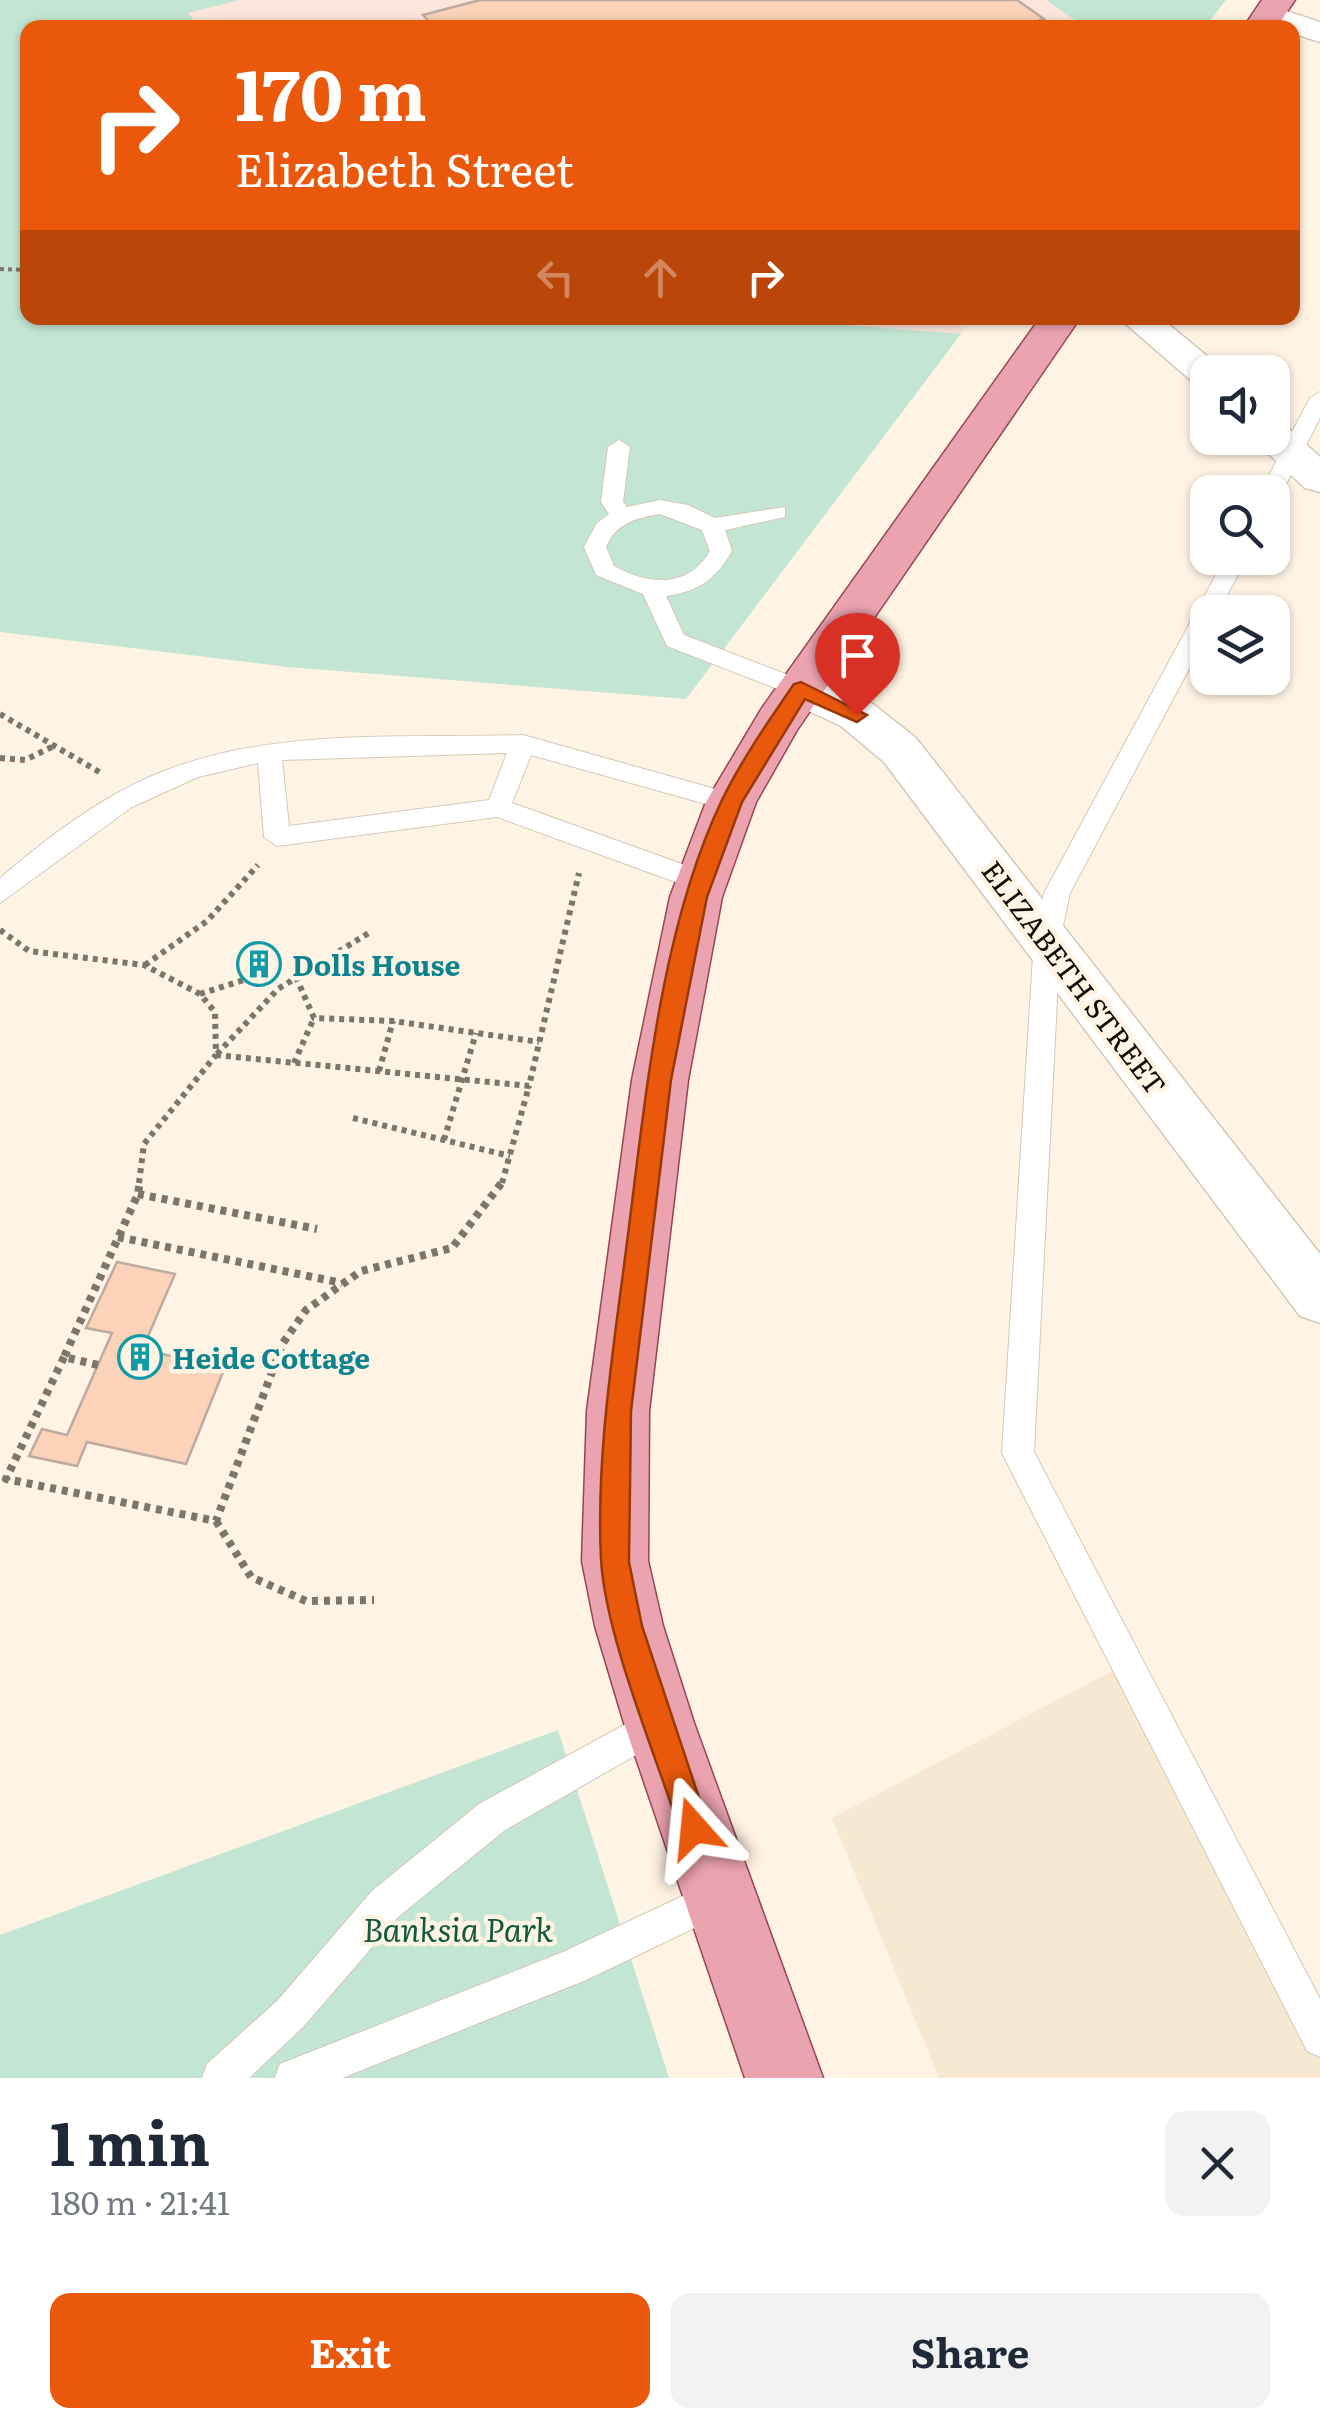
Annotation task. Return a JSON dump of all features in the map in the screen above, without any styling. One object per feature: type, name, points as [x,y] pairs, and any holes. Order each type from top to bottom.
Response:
[{"type":"main road","points":[[784,2078],[717,1898],[659,1723],[628,1626],[615,1562],[614,1493],[628,1318],[660,1080],[702,881],[732,802],[801,689],[1055,325]]},
{"type":"street","points":[[1147,325],[1190,360]]},
{"type":"street","name":"ELIZABETH STREET","points":[[801,689],[857,715],[900,750],[1320,1298]]},
{"type":"lane","points":[[1295,456],[1320,398]]},
{"type":"lane","points":[[619,448],[612,502],[621,515]]},
{"type":"lane","points":[[712,526],[722,551],[706,575],[672,588],[652,589],[617,579],[597,558],[599,534],[621,515],[660,508],[680,510],[712,526],[777,512]]},
{"type":"lane","points":[[1227,575],[1056,893],[1047,940],[1018,1453],[1320,2038]]},
{"type":"lane","points":[[652,589],[675,640],[801,689]]},
{"type":"lane","points":[[498,808],[524,744]]},
{"type":"lane","points":[[0,893],[57,843],[132,792],[210,761],[269,752],[524,744],[732,802]]},
{"type":"lane","points":[[269,752],[277,838],[498,808],[702,881]]},
{"type":"lane","points":[[222,2078],[291,2012],[385,1904],[492,1816],[659,1723]]},
{"type":"lane","points":[[294,2078],[573,1967],[717,1898]]},
{"type":"path","points":[[0,714],[132,792]]},
{"type":"path","points":[[0,758],[25,760],[58,745]]},
{"type":"path","points":[[144,965],[192,934],[242,889],[277,838]]},
{"type":"path","points":[[216,1521],[282,1343],[306,1310],[362,1271],[452,1248],[503,1182],[587,840]]},
{"type":"path","points":[[0,930],[29,951],[144,965],[200,994],[215,1012],[216,1055]]},
{"type":"path","points":[[372,932],[278,989],[216,1055],[144,1144],[138,1194],[6,1479],[216,1521],[251,1577],[306,1601],[374,1600]]},
{"type":"path","points":[[294,1063],[314,1018],[296,977]]},
{"type":"path","points":[[200,994],[253,978]]},
{"type":"path","points":[[314,1018],[392,1022],[539,1042]]},
{"type":"path","points":[[379,1071],[392,1022]]},
{"type":"path","points":[[444,1140],[476,1033]]},
{"type":"path","points":[[216,1055],[529,1086]]},
{"type":"path","points":[[353,1118],[510,1156]]},
{"type":"path","points":[[138,1194],[318,1229]]},
{"type":"path","points":[[118,1237],[344,1283]]},
{"type":"path","points":[[64,1357],[98,1365]]},
{"type":"shaded area","points":[[240,0],[1046,0],[1075,20],[193,20],[187,13]]},
{"type":"shaded area","points":[[845,325],[968,325],[961,334]]},
{"type":"shaded area","points":[[1135,1659],[1320,2009],[1320,2078],[939,2078],[832,1818]]},
{"type":"green space","points":[[0,0],[240,0],[188,13],[194,20],[20,20],[20,325],[845,325],[961,334],[686,699],[288,667],[0,632]]},
{"type":"green space","points":[[1046,0],[1226,0],[1210,20],[1075,20]]},
{"type":"green space","name":"Banksia Park","points":[[558,1730],[669,2078],[0,2078],[0,1935]]},
{"type":"building","points":[[480,0],[1017,0],[1044,19],[428,20],[423,15]]},
{"type":"building","name":"Dolls House","points":[[269,947],[278,973],[260,979],[257,972],[247,975],[241,956]]},
{"type":"building","name":"Heide Cottage","points":[[117,1262],[175,1274],[142,1350],[225,1367],[186,1464],[87,1442],[77,1466],[29,1456],[42,1429],[67,1435],[112,1333],[86,1328]]},
{"type":"place","name":"Dolls House","points":[[259,964]]},
{"type":"place","name":"Heide Cottage","points":[[140,1357]]},
{"type":"route","points":[[694,1828],[628,1626],[615,1562],[618,1411],[660,1080],[696,897],[732,802],[759,751],[801,689],[857,715]]}]
